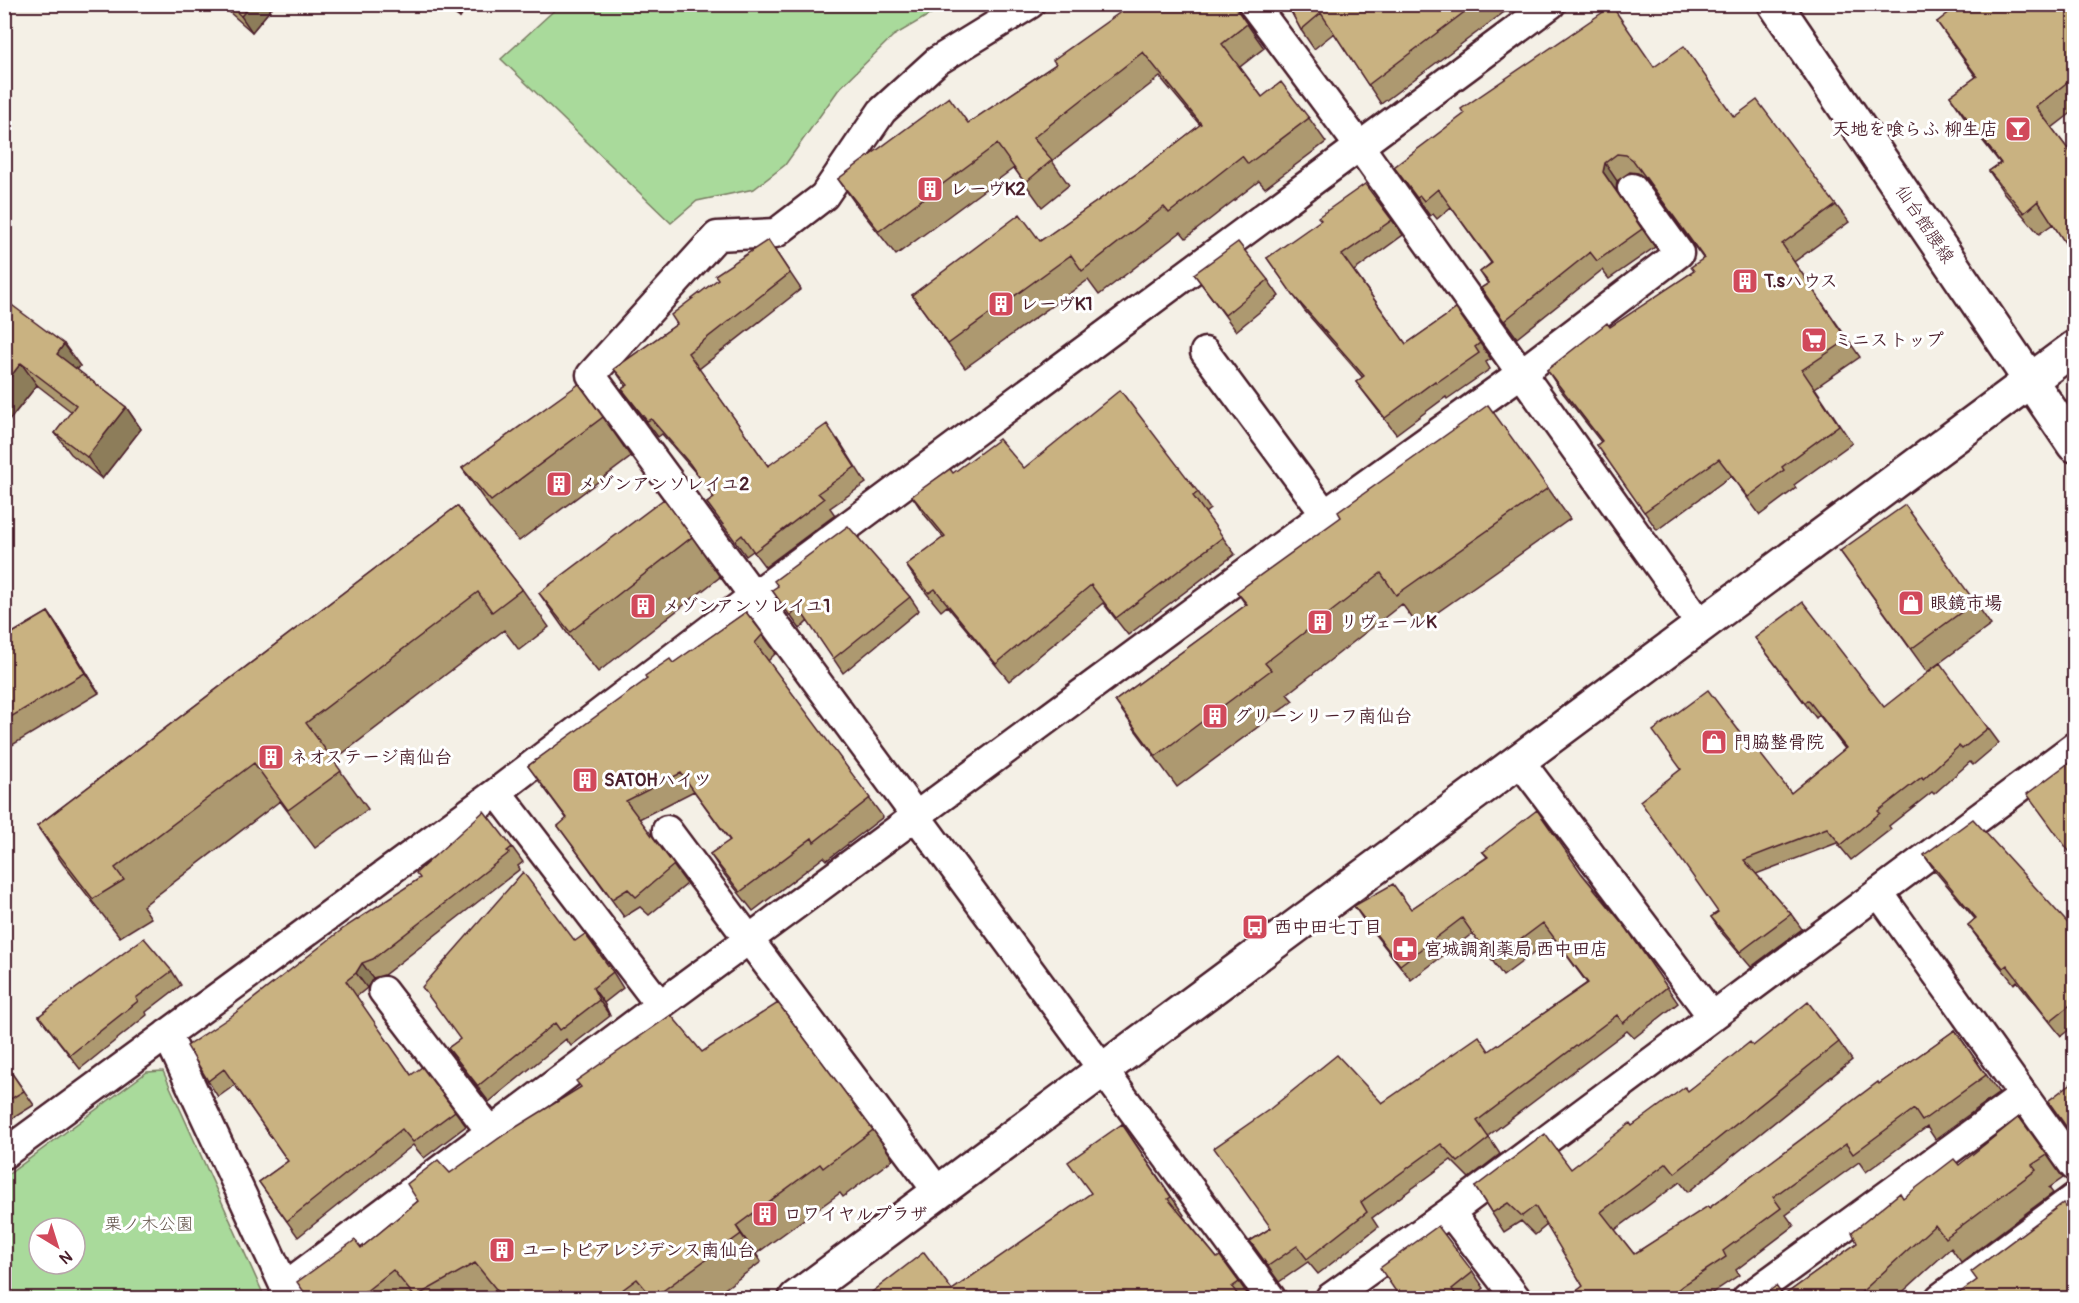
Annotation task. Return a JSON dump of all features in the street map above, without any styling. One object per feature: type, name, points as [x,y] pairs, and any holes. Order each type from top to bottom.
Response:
[{"type":"street","points":[[1030,4],[937,61],[882,111],[824,196],[776,233],[717,236],[591,375],[755,595],[1099,1070],[1271,1299]]},
{"type":"street","points":[[1253,4],[1360,147],[1701,625]]},
{"type":"street","points":[[4,1154],[497,792],[755,595],[1551,4]]},
{"type":"street","name":"仙台館腰線","points":[[1775,4],[2074,445]]},
{"type":"street","points":[[167,1034],[287,1293],[491,1132],[660,1005],[1325,514],[1520,374],[1679,253],[1632,188]]},
{"type":"street","points":[[796,1299],[1099,1070],[2074,348]]},
{"type":"street","points":[[1205,352],[1325,514]]},
{"type":"street","points":[[1330,1299],[2074,747]]},
{"type":"street","points":[[1519,760],[1712,1016]]},
{"type":"street","points":[[497,792],[660,1005]]},
{"type":"street","points":[[666,830],[938,1191]]},
{"type":"street","points":[[1879,893],[2074,1166]]},
{"type":"street","points":[[383,991],[491,1132]]},
{"type":"street","points":[[1747,1299],[2023,1096]]},
{"type":"street","points":[[1940,1299],[2074,1198]]},
{"type":"street","points":[[1450,1212],[1516,1299]]},
{"type":"green space","points":[[560,5],[946,5],[893,36],[839,89],[785,165],[754,189],[697,201],[671,223],[501,59]]},
{"type":"green space","name":"栗ノ木公園","points":[[163,1071],[265,1298],[15,1298],[5,1272],[5,1177],[147,1072]]},
{"type":"building","points":[[228,4],[252,4],[241,16]]},
{"type":"building","points":[[1132,4],[1233,4],[1247,24],[1222,44],[1262,97],[1281,82],[1309,118],[1248,164],[1242,156],[1169,213],[1164,207],[1082,271],[1071,255],[948,344],[912,295],[1020,214],[1040,241],[1142,170],[1201,124],[1143,52],[1033,138],[1052,160],[1025,183],[997,144],[879,231],[838,179],[949,97],[968,123],[1056,64],[1053,60]]},
{"type":"building","points":[[1287,4],[1475,4],[1368,85],[1321,13],[1301,30]]},
{"type":"building","points":[[1960,4],[2074,4],[2074,77],[2036,107],[2074,157],[2074,246],[2069,249],[2038,201],[2024,213],[1989,171],[2001,163],[1950,96],[1977,76],[1937,22]]},
{"type":"building","points":[[1612,6],[1654,67],[1684,46],[1734,117],[1757,100],[1836,205],[1782,244],[1847,340],[1802,370],[1839,425],[1782,467],[1784,470],[1748,497],[1719,459],[1644,512],[1597,445],[1602,441],[1547,370],[1607,323],[1610,327],[1694,271],[1691,267],[1704,258],[1633,160],[1626,155],[1617,154],[1605,163],[1603,172],[1642,229],[1597,261],[1590,252],[1504,321],[1481,288],[1489,283],[1480,272],[1492,263],[1438,189],[1424,201],[1420,196],[1417,198],[1394,167],[1464,114],[1461,109]]},
{"type":"building","points":[[1365,184],[1392,220],[1342,255],[1406,344],[1456,309],[1480,343],[1475,347],[1479,353],[1436,383],[1435,381],[1385,418],[1356,382],[1364,376],[1293,295],[1267,258],[1321,220],[1318,217]]},
{"type":"building","points":[[768,240],[790,273],[688,353],[768,466],[827,424],[855,467],[818,493],[824,499],[754,552],[742,535],[735,541],[707,503],[714,498],[690,464],[651,419],[647,421],[622,389],[628,385],[614,369],[677,324],[671,315],[718,279],[715,275]]},
{"type":"building","points":[[1238,242],[1268,280],[1225,315],[1194,274]]},
{"type":"building","points":[[5,300],[64,344],[57,354],[126,407],[87,457],[55,433],[76,405],[21,363],[4,385]]},
{"type":"building","points":[[579,384],[603,417],[491,501],[462,468]]},
{"type":"building","points":[[1120,390],[1198,492],[1193,496],[1223,537],[1116,618],[1091,585],[996,664],[935,589],[929,593],[906,565],[945,536],[912,496],[950,469],[953,473],[999,439],[1024,468]]},
{"type":"building","points":[[1488,405],[1548,488],[1396,595],[1381,573],[1265,663],[1271,670],[1156,756],[1115,701],[1247,604],[1237,592],[1341,517],[1338,512]]},
{"type":"building","points":[[664,499],[692,537],[570,632],[539,593]]},
{"type":"building","points":[[1905,505],[1975,602],[1911,649],[1840,551]]},
{"type":"building","points":[[457,506],[522,589],[492,612],[478,592],[306,723],[341,771],[288,810],[254,763],[115,868],[124,880],[93,899],[37,826]]},
{"type":"building","points":[[848,526],[910,597],[833,659],[798,607],[790,616],[772,590],[778,586],[774,581]]},
{"type":"building","points":[[1803,602],[1884,707],[1940,663],[1988,728],[1962,749],[1959,746],[1923,779],[1922,777],[1878,811],[1880,813],[1841,845],[1827,828],[1744,860],[1791,914],[1740,952],[1711,917],[1718,912],[1640,801],[1681,769],[1653,731],[1708,690],[1749,744],[1751,742],[1791,793],[1846,748],[1808,700],[1805,703],[1755,638]]},
{"type":"building","points":[[48,612],[85,673],[4,721],[4,638]]},
{"type":"building","points":[[746,612],[763,634],[755,643],[870,798],[814,842],[812,838],[740,892],[710,854],[730,840],[681,773],[626,801],[674,865],[636,897],[628,889],[612,899],[558,826],[567,818],[528,766],[647,679],[645,676],[670,659],[673,663]]},
{"type":"building","points":[[2074,637],[2074,650],[2068,642]]},
{"type":"building","points":[[2074,759],[2074,858],[2027,794]]},
{"type":"building","points":[[1537,810],[1582,874],[1627,929],[1667,987],[1623,1023],[1617,1015],[1477,1121],[1489,1138],[1458,1162],[1441,1144],[1361,1202],[1367,1212],[1307,1259],[1297,1246],[1268,1266],[1250,1241],[1271,1228],[1214,1148],[1270,1109],[1337,1055],[1382,1103],[1479,1036],[1489,1051],[1588,983],[1543,923],[1492,961],[1462,918],[1400,965],[1354,906],[1393,884],[1411,909],[1488,857],[1483,852]]},
{"type":"building","points":[[484,811],[512,847],[507,851],[509,853],[373,959],[362,963],[356,973],[346,981],[411,1075],[422,1067],[455,1111],[413,1142],[402,1129],[287,1221],[259,1182],[288,1161],[224,1069],[208,1081],[187,1046],[230,1017],[344,928],[420,878],[416,873]]},
{"type":"building","points":[[1973,819],[2074,930],[2074,1002],[2050,1021],[2007,965],[2003,968],[1968,925],[1976,918],[1924,855]]},
{"type":"building","points":[[523,872],[575,941],[585,934],[613,972],[593,988],[599,1000],[560,1030],[555,1023],[478,1086],[448,1048],[460,1039],[422,987]]},
{"type":"building","points":[[144,938],[172,971],[136,998],[138,1001],[70,1055],[39,1016]]},
{"type":"building","points":[[1808,1002],[1839,1042],[1675,1173],[1667,1163],[1601,1212],[1634,1254],[1708,1206],[1709,1208],[1878,1082],[1879,1084],[1955,1030],[1986,1075],[1922,1121],[1914,1109],[1853,1154],[1846,1144],[1773,1197],[1781,1208],[1723,1251],[1726,1257],[1666,1299],[1574,1299],[1571,1295],[1583,1286],[1535,1206],[1522,1216],[1508,1203],[1492,1213],[1475,1187],[1545,1134],[1571,1169],[1630,1123],[1632,1126],[1685,1087],[1688,1091],[1750,1042],[1753,1046]]},
{"type":"building","points":[[778,1003],[873,1130],[823,1168],[820,1164],[736,1226],[741,1234],[653,1298],[637,1279],[610,1299],[504,1299],[475,1263],[415,1297],[393,1270],[356,1299],[309,1299],[297,1282],[355,1240],[361,1248],[418,1201],[407,1184],[438,1160],[450,1173],[505,1134],[581,1087],[576,1081],[671,1015],[702,1052]]},
{"type":"building","points":[[4,1062],[24,1091],[4,1103]]},
{"type":"building","points":[[2073,1082],[2074,1135],[2073,1136],[2048,1101]]},
{"type":"building","points":[[2019,1117],[2047,1155],[2032,1165],[2036,1170],[1945,1238],[1935,1225],[1854,1299],[1759,1299],[1776,1286],[1783,1296],[1857,1243],[1852,1232],[1900,1193],[1903,1198],[1954,1159],[1959,1165]]},
{"type":"building","points":[[1122,1124],[1171,1197],[1168,1199],[1217,1258],[1220,1256],[1239,1282],[1232,1287],[1241,1299],[863,1299],[924,1252],[952,1290],[1091,1193],[1068,1162]]},
{"type":"building","points":[[2063,1203],[2074,1217],[2074,1299],[1951,1299],[1977,1280],[1971,1272]]},
{"type":"building","points":[[1438,1226],[1473,1272],[1452,1289],[1459,1299],[1401,1299],[1380,1268]]},
{"type":"building","points":[[1307,1294],[1310,1299],[1300,1299]]},
{"type":"place","name":"天地を喰らふ 柳生店","points":[[2018,129]]},
{"type":"place","name":"レーヴK2","points":[[930,189]]},
{"type":"place","name":"T.sハウス","points":[[1745,281]]},
{"type":"place","name":"レーヴK1","points":[[1001,304]]},
{"type":"place","name":"ミニストップ","points":[[1814,340]]},
{"type":"place","name":"メゾンアンソレイユ2","points":[[559,484]]},
{"type":"place","name":"眼鏡市場","points":[[1911,603]]},
{"type":"place","name":"メゾンアンソレイユ1","points":[[643,606]]},
{"type":"place","name":"リヴェールK","points":[[1320,622]]},
{"type":"place","name":"グリーンリーフ南仙台","points":[[1215,716]]},
{"type":"place","name":"門脇整骨院","points":[[1714,742]]},
{"type":"place","name":"ネオステージ南仙台","points":[[271,757]]},
{"type":"place","name":"SATOHハイツ","points":[[585,780]]},
{"type":"place","name":"西中田七丁目","points":[[1255,927]]},
{"type":"place","name":"宮城調剤薬局 西中田店","points":[[1405,949]]},
{"type":"place","name":"ロワイヤルプラザ","points":[[765,1214]]},
{"type":"place","name":"ユートピアレジデンス南仙台","points":[[502,1250]]}]
